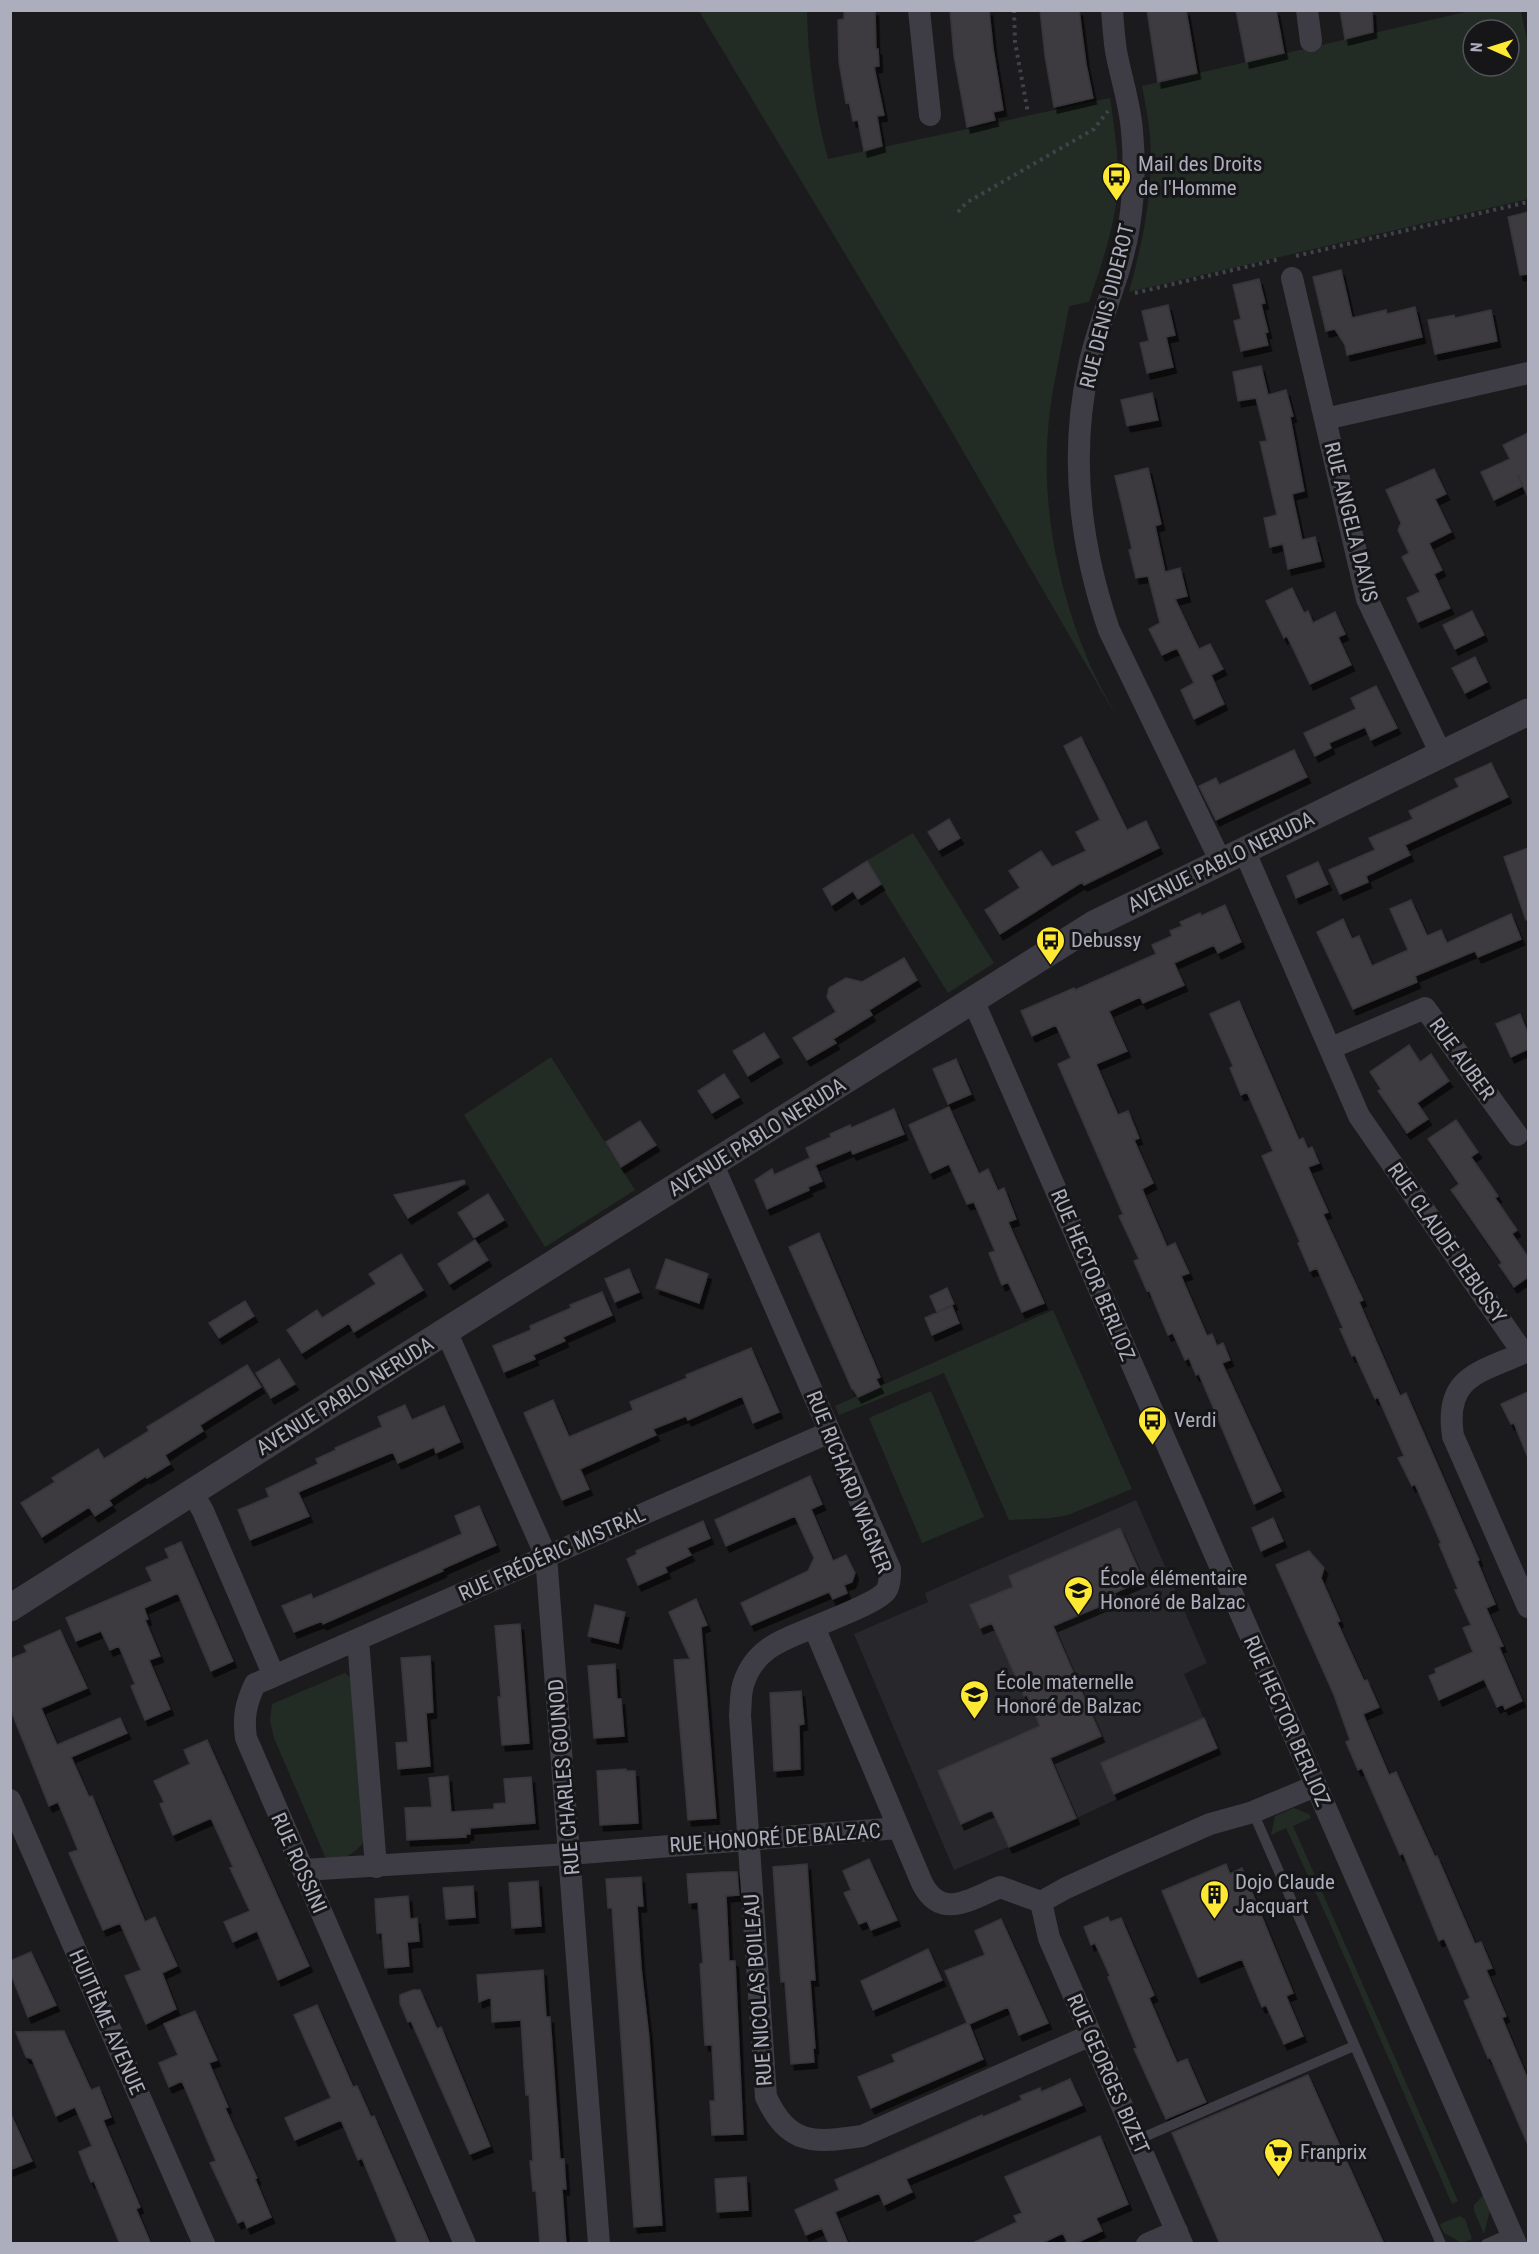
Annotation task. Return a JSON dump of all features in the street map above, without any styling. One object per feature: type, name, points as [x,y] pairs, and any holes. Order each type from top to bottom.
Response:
[{"type":"street","points":[[919,10],[930,116]]},
{"type":"street","name":"RUE DENIS DIDEROT","points":[[1112,10],[1116,51],[1132,131],[1134,181],[1129,227],[1122,258],[1089,365],[1079,430],[1082,523],[1097,594],[1119,654],[1233,856]]},
{"type":"street","points":[[1307,10],[1311,41]]},
{"type":"street","name":"RUE ANGELA DAVIS","points":[[1292,278],[1367,599],[1441,754]]},
{"type":"street","points":[[1325,419],[1528,373]]},
{"type":"street","name":"AVENUE PABLO NERUDA","points":[[10,1608],[1094,924],[1528,712]]},
{"type":"street","name":"RUE CLAUDE DEBUSSY","points":[[1233,856],[1331,1048],[1359,1116],[1526,1352],[1462,1383],[1454,1399],[1450,1417],[1453,1436],[1526,1592]]},
{"type":"street","name":"RUE HECTOR BERLIOZ","points":[[973,1000],[1514,2238]]},
{"type":"street","name":"RUE AUBER","points":[[1331,1048],[1425,1008],[1517,1136]]},
{"type":"street","name":"RUE RICHARD WAGNER","points":[[713,1165],[890,1569],[890,1580],[885,1592],[876,1599],[814,1627]]},
{"type":"street","name":"RUE CHARLES GOUNOD","points":[[446,1331],[546,1556],[599,2244]]},
{"type":"street","name":"RUE FRÉDÉRIC MISTRAL","points":[[274,1676],[830,1432]]},
{"type":"street","points":[[192,1492],[203,1511],[274,1676]]},
{"type":"street","points":[[814,1627],[899,1828]]},
{"type":"street","name":"RUE NICOLAS BOILEAU","points":[[814,1627],[775,1643],[757,1657],[743,1683],[740,1715],[766,2097],[774,2116],[803,2138],[831,2140],[861,2136],[1091,2035]]},
{"type":"street","points":[[358,1640],[376,1867]]},
{"type":"street","name":"RUE ROSSINI","points":[[274,1676],[255,1684],[246,1701],[243,1719],[246,1738],[465,2244]]},
{"type":"street","points":[[1041,1902],[1066,1888],[1210,1824],[1252,1812],[1315,1786]]},
{"type":"street","name":"HUITIÈME AVENUE","points":[[10,1800],[204,2244]]},
{"type":"street","name":"RUE HONORÉ DE BALZAC","points":[[303,1870],[570,1854],[899,1828],[922,1883],[933,1899],[944,1905],[954,1905],[1000,1887],[1041,1902]]},
{"type":"street","name":"RUE GEORGES BIZET","points":[[1041,1902],[1049,1938],[1179,2237]]},
{"type":"street","points":[[1147,2244],[1179,2237]]},
{"type":"lane","points":[[1252,1812],[1441,2244]]},
{"type":"lane","points":[[1137,2140],[1354,2046]]},
{"type":"lane","points":[[1486,2244],[1514,2238]]},
{"type":"path","points":[[1014,10],[1015,42],[1028,113]]},
{"type":"path","points":[[958,212],[966,203],[1094,129],[1125,88]]},
{"type":"path","points":[[1108,299],[1528,201]]},
{"type":"shaded area","points":[[699,11],[807,11],[813,86],[828,159],[1110,98],[1118,164],[1114,217],[1089,302],[1069,306],[1050,410],[1047,475],[1053,540],[1068,604],[1090,665],[1117,718],[948,425]]},
{"type":"shaded area","points":[[1470,11],[1521,11],[1528,45],[1528,199],[1129,292],[1143,235],[1149,196],[1151,157],[1148,118],[1142,86]]},
{"type":"shaded area","points":[[913,833],[994,963],[948,993],[866,861]]},
{"type":"shaded area","points":[[551,1057],[635,1190],[545,1247],[464,1115]]},
{"type":"shaded area","points":[[1053,1310],[1132,1489],[1068,1515],[1009,1520],[944,1373],[839,1415],[835,1406]]},
{"type":"shaded area","points":[[931,1391],[984,1517],[922,1543],[869,1418]]},
{"type":"shaded area","points":[[1136,1500],[1207,1663],[1184,1674],[1217,1748],[1115,1794],[1117,1799],[1077,1818],[954,1870],[854,1634],[928,1602],[925,1593]]},
{"type":"shaded area","points":[[345,1673],[352,1679],[364,1842],[348,1856],[327,1861],[274,1738],[270,1720],[272,1704]]},
{"type":"shaded area","points":[[1294,1808],[1309,1814],[1311,1818],[1293,1826],[1458,2201],[1452,2204],[1286,1828],[1271,1835],[1275,1816]]},
{"type":"shaded area","points":[[1484,2194],[1490,2210],[1484,2234],[1474,2211],[1474,2205]]},
{"type":"shaded area","points":[[1460,2216],[1465,2219],[1472,2239],[1462,2243],[1444,2233],[1440,2224]]},
{"type":"building","points":[[844,10],[875,10],[879,66],[874,67],[884,115],[877,116],[882,146],[864,151],[858,120],[853,121],[849,102],[846,103],[839,62],[838,20],[844,19]]},
{"type":"building","points":[[950,10],[989,10],[1003,110],[993,112],[995,120],[967,127],[954,56]]},
{"type":"building","points":[[1040,10],[1079,10],[1093,98],[1054,107]]},
{"type":"building","points":[[1147,10],[1186,10],[1197,73],[1158,82]]},
{"type":"building","points":[[1236,10],[1276,10],[1284,53],[1246,62]]},
{"type":"building","points":[[1340,10],[1372,10],[1373,32],[1345,39]]},
{"type":"building","points":[[1528,212],[1528,274],[1520,275],[1508,217]]},
{"type":"building","points":[[1341,270],[1352,318],[1386,310],[1387,314],[1415,307],[1422,337],[1347,355],[1345,345],[1335,329],[1326,331],[1313,277]]},
{"type":"building","points":[[1259,279],[1265,303],[1261,304],[1268,332],[1265,333],[1268,345],[1241,351],[1234,321],[1241,319],[1233,285]]},
{"type":"building","points":[[1168,305],[1175,335],[1166,337],[1173,367],[1147,373],[1140,343],[1149,341],[1142,311]]},
{"type":"building","points":[[1491,310],[1497,341],[1435,354],[1428,320],[1454,315],[1455,318]]},
{"type":"building","points":[[1261,366],[1268,395],[1286,390],[1293,416],[1290,417],[1304,491],[1292,494],[1302,540],[1315,537],[1321,561],[1288,569],[1283,544],[1270,547],[1264,518],[1277,515],[1260,442],[1267,441],[1256,398],[1238,401],[1233,372]]},
{"type":"building","points":[[1152,393],[1158,420],[1127,426],[1121,400]]},
{"type":"building","points":[[1528,433],[1528,497],[1523,486],[1494,500],[1481,472],[1510,459],[1503,445]]},
{"type":"building","points":[[1148,468],[1161,524],[1155,526],[1165,572],[1180,568],[1187,596],[1175,599],[1199,649],[1210,644],[1223,669],[1211,675],[1224,704],[1194,719],[1181,690],[1194,683],[1177,648],[1162,655],[1149,629],[1160,623],[1148,576],[1136,578],[1129,550],[1132,549],[1115,476]]},
{"type":"building","points":[[1434,469],[1446,494],[1435,499],[1451,532],[1429,543],[1442,570],[1434,574],[1450,608],[1418,622],[1407,598],[1420,592],[1402,557],[1409,553],[1398,530],[1401,523],[1386,490]]},
{"type":"building","points":[[1292,588],[1304,613],[1308,611],[1313,623],[1335,612],[1345,634],[1338,637],[1351,665],[1310,684],[1287,636],[1284,638],[1266,601]]},
{"type":"building","points":[[1472,611],[1484,635],[1455,649],[1443,625]]},
{"type":"building","points":[[1475,657],[1487,682],[1465,693],[1452,668]]},
{"type":"building","points":[[1376,686],[1397,728],[1371,740],[1365,727],[1329,743],[1331,748],[1315,756],[1304,733],[1356,709],[1351,698]]},
{"type":"building","points":[[1081,737],[1127,830],[1146,821],[1159,848],[1084,885],[1082,882],[1000,934],[985,910],[1020,888],[1009,871],[1041,851],[1052,867],[1086,851],[1076,832],[1100,820],[1064,746]]},
{"type":"building","points":[[1294,750],[1307,777],[1216,820],[1199,786],[1216,778],[1219,785]]},
{"type":"building","points":[[1491,763],[1508,797],[1405,845],[1410,855],[1366,876],[1368,882],[1340,894],[1329,870],[1375,850],[1369,838],[1413,819],[1409,811],[1459,787],[1455,779]]},
{"type":"building","points":[[949,819],[960,838],[939,850],[928,832]]},
{"type":"building","points":[[1528,848],[1528,919],[1526,920],[1504,857]]},
{"type":"building","points":[[867,861],[881,884],[858,899],[853,891],[832,905],[823,889]]},
{"type":"building","points":[[1318,862],[1328,884],[1296,898],[1287,876]]},
{"type":"building","points":[[1411,900],[1427,936],[1441,930],[1447,943],[1511,914],[1521,939],[1478,957],[1475,951],[1415,976],[1417,982],[1353,1009],[1317,932],[1343,919],[1352,939],[1359,936],[1372,966],[1408,950],[1390,909]]},
{"type":"building","points":[[1225,905],[1241,942],[1218,953],[1214,945],[1174,963],[1184,985],[1143,1003],[1140,997],[1109,1011],[1127,1051],[1096,1064],[1118,1115],[1128,1111],[1139,1138],[1134,1140],[1153,1183],[1142,1189],[1167,1247],[1175,1243],[1189,1273],[1181,1276],[1207,1336],[1212,1334],[1217,1346],[1223,1343],[1230,1360],[1222,1363],[1281,1491],[1254,1504],[1199,1374],[1196,1375],[1189,1358],[1185,1360],[1173,1333],[1168,1335],[1134,1261],[1139,1259],[1119,1216],[1123,1214],[1058,1064],[1071,1058],[1056,1025],[1032,1036],[1021,1011],[1156,954],[1152,945],[1172,936],[1170,931],[1182,926],[1180,922],[1200,913],[1201,916]]},
{"type":"building","points":[[904,958],[917,980],[869,1010],[872,1015],[833,1039],[836,1043],[807,1060],[793,1038],[836,1012],[827,997],[829,988],[846,978],[862,982]]},
{"type":"building","points":[[1239,1001],[1299,1140],[1303,1138],[1308,1149],[1312,1147],[1319,1163],[1308,1167],[1328,1212],[1323,1214],[1363,1300],[1359,1302],[1400,1396],[1406,1393],[1479,1560],[1477,1561],[1495,1604],[1486,1608],[1503,1646],[1499,1647],[1522,1701],[1505,1709],[1503,1704],[1497,1707],[1484,1679],[1439,1700],[1429,1676],[1436,1673],[1435,1669],[1473,1652],[1463,1628],[1471,1625],[1455,1590],[1458,1589],[1439,1544],[1441,1543],[1415,1484],[1412,1486],[1398,1458],[1404,1456],[1378,1397],[1375,1399],[1355,1355],[1352,1356],[1340,1329],[1343,1328],[1317,1268],[1310,1271],[1298,1243],[1300,1242],[1262,1156],[1273,1151],[1247,1092],[1241,1095],[1230,1068],[1233,1066],[1210,1014]]},
{"type":"building","points":[[1520,1014],[1528,1034],[1528,1049],[1511,1057],[1496,1024]]},
{"type":"building","points":[[764,1033],[779,1057],[748,1076],[733,1051]]},
{"type":"building","points":[[1409,1045],[1420,1062],[1431,1054],[1449,1081],[1417,1103],[1428,1119],[1407,1133],[1378,1091],[1381,1089],[1370,1072]]},
{"type":"building","points":[[956,1059],[971,1094],[948,1104],[933,1069]]},
{"type":"building","points":[[724,1074],[739,1097],[712,1113],[698,1091]]},
{"type":"building","points":[[949,1107],[979,1174],[988,1169],[998,1191],[1004,1188],[1016,1219],[1008,1222],[1044,1303],[1022,1312],[1008,1282],[1002,1285],[989,1253],[995,1251],[974,1202],[967,1204],[949,1164],[930,1173],[909,1125]]},
{"type":"building","points":[[894,1109],[904,1134],[853,1154],[851,1150],[815,1165],[822,1181],[808,1187],[809,1190],[767,1209],[755,1180],[772,1169],[774,1175],[810,1158],[806,1148],[831,1137],[830,1134],[850,1125],[851,1128]]},
{"type":"building","points":[[1456,1120],[1478,1152],[1471,1157],[1498,1196],[1495,1198],[1517,1230],[1512,1234],[1528,1257],[1528,1277],[1514,1287],[1499,1265],[1502,1263],[1451,1190],[1459,1184],[1428,1139]]},
{"type":"building","points":[[640,1121],[656,1145],[621,1167],[606,1142]]},
{"type":"building","points":[[464,1180],[465,1183],[408,1218],[394,1195]]},
{"type":"building","points":[[488,1194],[504,1220],[474,1238],[458,1213]]},
{"type":"building","points":[[819,1233],[880,1377],[876,1379],[880,1387],[858,1397],[852,1389],[789,1247]]},
{"type":"building","points":[[475,1240],[488,1260],[450,1284],[438,1264]]},
{"type":"building","points":[[401,1254],[423,1290],[354,1332],[349,1323],[302,1353],[287,1330],[317,1310],[322,1318],[376,1284],[369,1274]]},
{"type":"building","points":[[666,1259],[708,1274],[699,1303],[656,1288]]},
{"type":"building","points":[[629,1269],[639,1292],[615,1302],[605,1279]]},
{"type":"building","points":[[947,1288],[954,1304],[937,1312],[930,1296]]},
{"type":"building","points":[[602,1292],[612,1315],[563,1337],[565,1341],[533,1355],[535,1359],[504,1372],[493,1346],[531,1330],[530,1326],[571,1308],[570,1305]]},
{"type":"building","points":[[245,1301],[254,1316],[219,1338],[209,1323]]},
{"type":"building","points":[[952,1306],[959,1323],[932,1335],[925,1318]]},
{"type":"building","points":[[751,1348],[779,1412],[753,1423],[742,1396],[688,1420],[686,1416],[653,1429],[656,1435],[580,1469],[589,1489],[562,1500],[524,1413],[553,1400],[569,1437],[633,1410],[630,1402],[687,1378],[686,1375]]},
{"type":"building","points":[[279,1359],[295,1384],[271,1398],[256,1373]]},
{"type":"building","points":[[247,1365],[261,1387],[200,1425],[203,1431],[165,1455],[170,1464],[147,1478],[146,1476],[109,1500],[112,1505],[95,1516],[89,1507],[42,1537],[21,1503],[55,1482],[52,1478],[98,1449],[104,1459],[149,1431],[147,1427]]},
{"type":"building","points":[[1528,1392],[1528,1458],[1514,1423],[1511,1424],[1501,1404]]},
{"type":"building","points":[[405,1405],[412,1420],[444,1406],[460,1442],[436,1453],[434,1447],[398,1463],[393,1452],[298,1492],[309,1516],[250,1540],[238,1510],[269,1497],[266,1489],[318,1464],[316,1459],[336,1450],[335,1448],[382,1427],[378,1417]]},
{"type":"building","points":[[810,1476],[822,1504],[811,1509],[833,1561],[846,1555],[855,1573],[852,1582],[844,1585],[847,1593],[833,1599],[829,1592],[751,1625],[741,1603],[808,1571],[814,1558],[795,1516],[726,1546],[715,1520]]},
{"type":"building","points":[[479,1506],[496,1545],[323,1624],[322,1621],[294,1632],[282,1606],[311,1594],[313,1599],[462,1534],[455,1516]]},
{"type":"building","points":[[1273,1518],[1283,1541],[1261,1551],[1252,1528]]},
{"type":"building","points":[[703,1521],[710,1538],[687,1548],[691,1555],[665,1567],[667,1572],[638,1585],[627,1559],[637,1554],[636,1551]]},
{"type":"building","points":[[1120,1528],[1143,1580],[1114,1593],[1117,1599],[1053,1626],[1101,1736],[1050,1758],[1076,1818],[1009,1847],[992,1810],[961,1824],[938,1771],[1040,1726],[1027,1695],[1024,1696],[992,1623],[980,1628],[970,1605],[1013,1587],[1009,1576]]},
{"type":"building","points":[[181,1542],[233,1661],[211,1671],[178,1593],[144,1608],[148,1619],[145,1620],[160,1656],[149,1660],[170,1709],[145,1720],[131,1686],[135,1684],[119,1646],[110,1650],[101,1631],[76,1641],[66,1618],[152,1581],[146,1568],[169,1558],[165,1549]]},
{"type":"building","points":[[1309,1551],[1324,1568],[1321,1578],[1340,1621],[1337,1622],[1364,1681],[1367,1680],[1379,1707],[1363,1714],[1389,1775],[1396,1772],[1435,1857],[1437,1856],[1475,1944],[1481,1942],[1492,1968],[1486,1970],[1506,2016],[1502,2018],[1528,2080],[1528,2145],[1464,2001],[1470,1998],[1444,1938],[1439,1941],[1403,1853],[1400,1855],[1362,1768],[1358,1770],[1346,1742],[1350,1740],[1334,1695],[1276,1565]]},
{"type":"building","points":[[696,1599],[707,1625],[701,1627],[716,1818],[688,1820],[674,1660],[690,1659],[669,1612]]},
{"type":"building","points":[[595,1605],[625,1612],[618,1643],[588,1636]]},
{"type":"building","points":[[520,1624],[529,1743],[502,1745],[498,1697],[501,1697],[495,1626]]},
{"type":"building","points":[[60,1630],[87,1688],[41,1708],[57,1745],[120,1718],[127,1733],[71,1757],[89,1797],[92,1796],[145,1922],[155,1917],[177,1966],[162,1973],[176,2009],[146,2024],[125,1976],[141,1970],[120,1923],[103,1930],[69,1853],[78,1850],[69,1828],[58,1802],[49,1806],[10,1708],[10,1659],[27,1652],[24,1646]]},
{"type":"building","points":[[430,1656],[433,1712],[426,1713],[430,1766],[398,1769],[396,1743],[408,1742],[401,1658]]},
{"type":"building","points":[[615,1664],[617,1699],[621,1699],[624,1736],[594,1738],[588,1666]]},
{"type":"building","points":[[801,1691],[804,1724],[799,1725],[800,1769],[774,1771],[770,1693]]},
{"type":"building","points":[[1204,1718],[1217,1748],[1114,1794],[1101,1763]]},
{"type":"building","points":[[207,1740],[309,1966],[278,1980],[257,1931],[233,1942],[224,1922],[250,1911],[230,1868],[233,1867],[211,1818],[173,1835],[160,1804],[164,1802],[154,1781],[190,1764],[184,1750]]},
{"type":"building","points":[[626,1769],[626,1771],[635,1771],[638,1823],[600,1825],[597,1771]]},
{"type":"building","points":[[448,1776],[451,1812],[494,1809],[494,1804],[506,1803],[504,1779],[531,1777],[535,1823],[470,1828],[470,1834],[466,1834],[466,1837],[407,1840],[405,1808],[432,1807],[429,1778]]},
{"type":"building","points":[[869,1859],[897,1920],[871,1930],[867,1921],[859,1924],[844,1893],[851,1890],[843,1871]]},
{"type":"building","points":[[807,1864],[815,1980],[810,1980],[814,2062],[791,2064],[785,1982],[781,1982],[773,1867]]},
{"type":"building","name":"Dojo Claude Jacquart","points":[[1226,1864],[1230,1874],[1242,1868],[1293,1993],[1286,1996],[1303,2036],[1284,2044],[1266,2005],[1262,2007],[1242,1959],[1198,1977],[1162,1891]]},
{"type":"building","points":[[737,1872],[739,1895],[726,1896],[729,1961],[735,1961],[743,2134],[712,2135],[710,2101],[715,2101],[712,2045],[705,2045],[700,1964],[703,1963],[698,1902],[689,1903],[687,1874]]},
{"type":"building","points":[[641,1877],[643,1906],[637,1906],[662,2225],[634,2227],[612,1908],[608,1908],[606,1879]]},
{"type":"building","points":[[538,1881],[541,1926],[512,1928],[509,1883]]},
{"type":"building","points":[[473,1886],[475,1917],[446,1919],[443,1888]]},
{"type":"building","points":[[408,1896],[410,1919],[417,1918],[419,1941],[407,1942],[409,1966],[385,1968],[382,1933],[377,1933],[375,1899]]},
{"type":"building","points":[[1108,1917],[1110,1922],[1121,1918],[1154,1995],[1149,1998],[1177,2063],[1187,2059],[1206,2102],[1166,2119],[1134,2049],[1137,2048],[1108,1977],[1110,1976],[1095,1943],[1091,1945],[1084,1927]]},
{"type":"building","points":[[1001,1919],[1048,2023],[1019,2035],[1008,2007],[969,2024],[983,2059],[871,2108],[858,2077],[895,2062],[892,2055],[967,2023],[945,1971],[985,1955],[975,1931]]},
{"type":"building","points":[[928,1949],[942,1980],[873,2010],[861,1981]]},
{"type":"building","points":[[31,1952],[56,2005],[28,2017],[10,1972],[10,1961]]},
{"type":"building","points":[[543,1970],[546,2017],[550,2017],[560,2159],[564,2159],[566,2189],[562,2189],[566,2244],[540,2244],[536,2191],[533,2191],[530,2161],[533,2161],[529,2095],[526,2095],[521,2020],[492,2022],[491,1997],[479,2002],[477,1975]]},
{"type":"building","points":[[420,1990],[437,2029],[441,2027],[490,2146],[470,2154],[411,2021],[408,2022],[400,2003],[400,1995]]},
{"type":"building","points":[[317,2005],[353,2087],[357,2086],[371,2117],[374,2116],[430,2244],[398,2244],[362,2158],[358,2160],[341,2120],[295,2140],[285,2118],[331,2098],[294,2015]]},
{"type":"building","points":[[195,2011],[217,2060],[209,2063],[228,2107],[225,2108],[257,2178],[255,2179],[271,2217],[247,2228],[244,2220],[238,2223],[210,2163],[216,2161],[182,2081],[169,2087],[159,2063],[178,2055],[164,2024]]},
{"type":"building","points":[[64,2031],[91,2090],[99,2087],[111,2117],[103,2120],[140,2207],[136,2209],[151,2244],[120,2244],[94,2181],[91,2182],[79,2152],[92,2146],[75,2107],[56,2116],[32,2059],[26,2057],[16,2032]]},
{"type":"building","points":[[1308,2075],[1384,2244],[1220,2244],[1172,2133]]},
{"type":"building","points":[[1070,2079],[1082,2105],[906,2179],[912,2192],[884,2205],[879,2193],[835,2212],[848,2244],[829,2244],[822,2228],[806,2235],[795,2210],[839,2190],[835,2180],[982,2115],[983,2117],[1022,2100],[1020,2096],[1040,2088],[1041,2092]]},
{"type":"building","points":[[10,2112],[32,2161],[10,2170]]},
{"type":"building","points":[[1100,2136],[1128,2204],[1096,2218],[1102,2231],[1074,2244],[1068,2244],[1063,2233],[1040,2244],[971,2244],[1017,2222],[1014,2216],[1022,2213],[1005,2177]]},
{"type":"building","points":[[746,2177],[748,2210],[717,2212],[715,2179]]},
{"type":"place","name":"Mail des Droits de l'Homme","points":[[1117,202]]},
{"type":"place","name":"Debussy","points":[[1050,966]]},
{"type":"place","name":"Verdi","points":[[1153,1446]]},
{"type":"place","name":"École élémentaire Honoré de Balzac","points":[[1079,1616]]},
{"type":"place","name":"École maternelle Honoré de Balzac","points":[[975,1720]]},
{"type":"place","name":"Dojo Claude Jacquart","points":[[1214,1920]]},
{"type":"place","name":"Franprix","points":[[1279,2178]]}]
